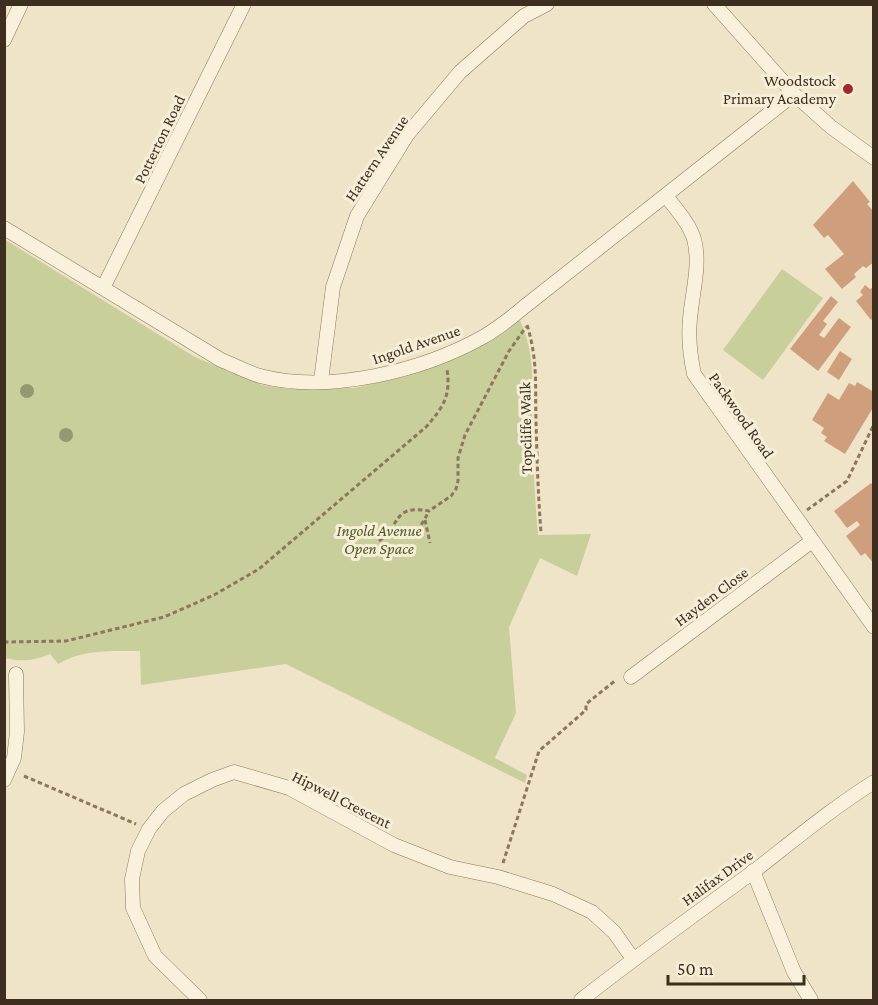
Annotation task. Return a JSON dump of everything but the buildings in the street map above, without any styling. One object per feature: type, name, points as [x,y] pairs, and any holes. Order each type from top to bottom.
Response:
[{"type":"street","points":[[4,40],[21,4]]},
{"type":"street","name":"Potterton Road","points":[[103,288],[244,4]]},
{"type":"street","points":[[516,4],[524,16]]},
{"type":"street","name":"Hattern Avenue","points":[[321,381],[333,287],[357,216],[407,135],[460,72],[524,16],[547,4]]},
{"type":"street","points":[[714,4],[794,94],[831,127],[873,158]]},
{"type":"street","name":"Ingold Avenue","points":[[4,228],[221,360],[260,375],[290,381],[352,381],[385,374],[444,355],[484,336],[524,308],[794,94]]},
{"type":"street","name":"Packwood Road","points":[[666,196],[686,222],[694,239],[696,264],[689,321],[689,350],[694,375],[873,627]]},
{"type":"street","name":"Hayden Close","points":[[631,677],[812,541]]},
{"type":"street","points":[[7,775],[14,758],[17,732],[16,674]]},
{"type":"street","name":"Hipwell Crescent","points":[[200,1000],[155,956],[133,908],[132,879],[138,851],[149,829],[164,811],[184,794],[234,772],[290,788],[394,845],[441,863],[553,894],[592,912],[614,932],[633,959]]},
{"type":"street","name":"Halifax Drive","points":[[581,1000],[849,797],[873,782]]},
{"type":"street","points":[[753,871],[794,972],[811,1000]]},
{"type":"path","name":"Topcliffe Walk","points":[[524,308],[531,320],[527,325],[534,347],[537,376],[540,532]]},
{"type":"path","points":[[388,535],[400,538],[412,535],[429,511],[451,496],[456,489],[458,458],[465,435],[509,351],[527,325]]},
{"type":"path","points":[[4,642],[66,641],[164,617],[214,594],[259,569],[426,427],[444,405],[448,386],[444,355]]},
{"type":"path","points":[[796,518],[847,481],[873,424]]},
{"type":"path","points":[[379,541],[388,535],[398,518],[406,511],[418,509],[429,511]]},
{"type":"path","points":[[425,518],[430,543]]},
{"type":"path","points":[[498,877],[539,751],[586,710],[585,704],[622,675],[631,677]]},
{"type":"path","points":[[7,775],[149,829]]},
{"type":"green space","name":"Ingold Avenue Open Space","points":[[4,239],[195,357],[262,385],[289,389],[354,388],[408,376],[486,343],[520,320],[531,360],[533,456],[538,535],[591,534],[577,576],[540,558],[509,627],[516,713],[495,758],[527,775],[525,783],[286,664],[141,685],[140,651],[87,653],[58,664],[50,654],[28,660],[5,658]]},
{"type":"green space","points":[[782,269],[823,298],[763,380],[723,350]]},
{"type":"place","name":"Woodstock Primary Academy","points":[[848,89]]}]
